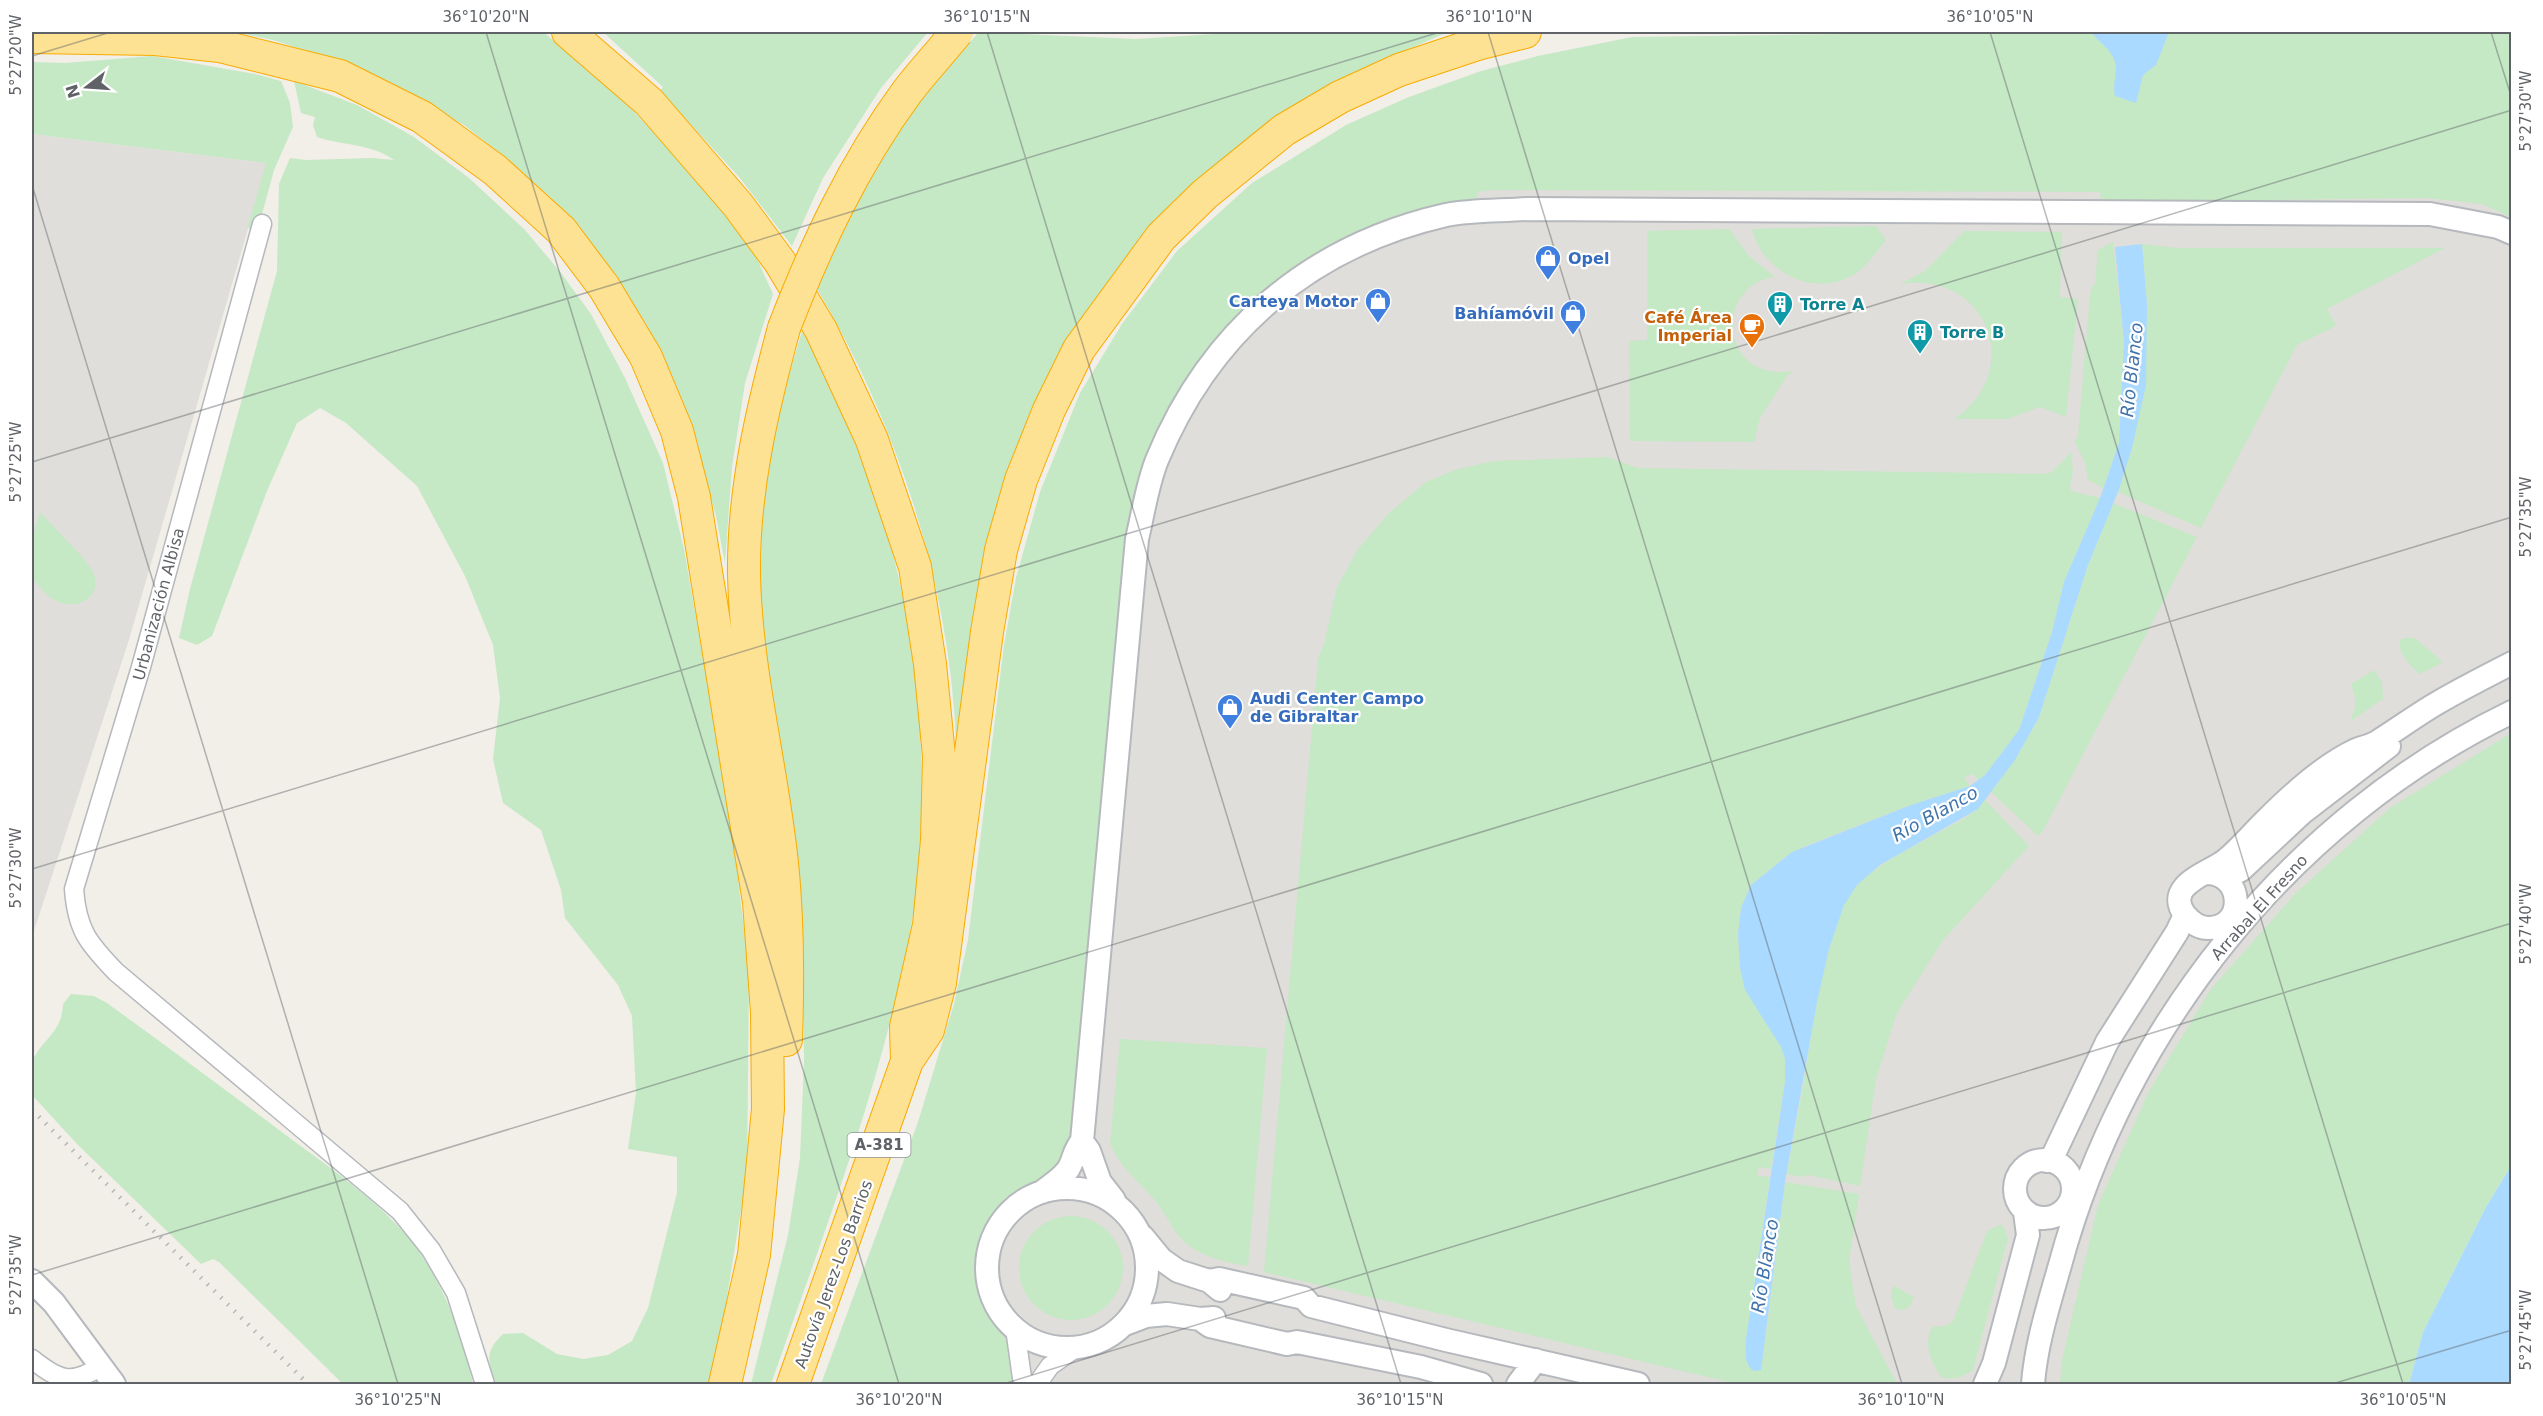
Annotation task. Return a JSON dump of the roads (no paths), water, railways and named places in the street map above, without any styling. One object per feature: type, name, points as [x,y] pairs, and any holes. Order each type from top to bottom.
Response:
[{"type":"highway","points":[[568,32],[650,102],[738,205],[780,262],[821,330],[872,440],[915,567],[930,664],[939,756],[937,840],[929,924],[906,1027],[908,1061]]},
{"type":"highway","points":[[741,1384],[758,1316],[772,1236],[783,1137],[789,966],[782,863],[749,645],[744,576],[745,524],[754,456],[766,394],[784,328],[820,240],[863,160],[907,92],[957,32]]},
{"type":"highway","points":[[908,1061],[928,1030],[940,983],[987,632],[1001,550],[1021,480],[1049,410],[1079,349],[1161,237],[1205,194],[1284,130],[1340,97],[1399,70],[1477,44],[1525,32]]},
{"type":"highway","points":[[32,37],[155,39],[220,46],[340,76],[422,117],[495,171],[561,230],[604,287],[646,357],[676,431],[694,496],[744,798],[759,913],[767,1012],[768,1109],[754,1255],[725,1384]]},
{"type":"highway","name":"Autovía Jerez-Los Barrios","points":[[793,1384],[908,1061]]},
{"type":"street","points":[[1480,1384],[1421,1367],[1297,1342],[1287,1344],[1220,1328],[1200,1319],[1167,1314],[1146,1316],[1125,1324],[1099,1342],[1077,1347],[1044,1344],[1015,1328],[1003,1316],[989,1285],[989,1252],[994,1236],[1008,1215],[1026,1199],[1042,1192],[1063,1176],[1070,1167],[1075,1149],[1082,1141],[1137,539],[1156,462],[1191,390],[1240,327],[1301,275],[1371,237],[1448,215],[1527,209],[2430,214],[2498,226],[2511,233]]},
{"type":"street","name":"Urbanización Albisa","points":[[262,224],[141,668],[74,890],[76,914],[82,931],[116,972],[400,1211],[431,1250],[456,1293],[485,1384]]},
{"type":"street","name":"Arrabal El Fresno","points":[[2215,875],[2226,859],[2275,811],[2338,762],[2377,742],[2439,702],[2511,663]]},
{"type":"street","name":"Arrabal El Fresno","points":[[2222,925],[2205,928],[2192,922],[2185,915],[2180,904],[2182,891],[2194,877],[2241,870],[2302,813],[2360,767],[2439,714],[2511,674]]},
{"type":"street","points":[[2236,901],[2262,886],[2315,833],[2395,768],[2511,700]]},
{"type":"street","name":"Arrabal El Fresno","points":[[2033,1384],[2045,1320],[2073,1217],[2133,1085],[2170,1019],[2217,949],[2235,927],[2314,846],[2366,802],[2432,755],[2511,712]]},
{"type":"street","name":"Arrabal El Fresno","points":[[2071,1179],[2082,1173],[2087,1165],[2106,1117],[2137,1057],[2174,995],[2217,936],[2222,925],[2233,915],[2236,901],[2233,886],[2215,875]]},
{"type":"street","name":"Arrabal El Fresno","points":[[2047,1161],[2056,1150],[2107,1042],[2177,932],[2185,915]]},
{"type":"street","points":[[1082,1141],[1089,1151],[1100,1182],[1161,1259],[1178,1271],[1209,1281],[1217,1290],[1303,1310],[1311,1306],[1638,1384]]},
{"type":"street","points":[[1985,1384],[1994,1363],[2028,1235],[2025,1212],[2016,1196],[2016,1178],[2031,1164],[2047,1161],[2062,1166],[2071,1179],[2073,1194],[2064,1210],[2053,1217],[2043,1218],[2025,1212]]},
{"type":"street","points":[[1042,1192],[1075,1188],[1091,1191],[1107,1198],[1120,1208]]},
{"type":"street","name":"Arrabal El Fresno","points":[[2064,1210],[2067,1231],[2065,1245]]},
{"type":"street","points":[[1125,1324],[1141,1299],[1146,1284],[1145,1250],[1140,1234]]},
{"type":"street","points":[[32,1281],[54,1303],[114,1384]]},
{"type":"street","points":[[1015,1328],[1022,1378],[1027,1384]]},
{"type":"street","points":[[1033,1384],[1038,1383],[1050,1366],[1077,1347]]},
{"type":"street","points":[[32,1359],[49,1373],[63,1379],[89,1374],[100,1366]]},
{"type":"street","points":[[1518,1384],[1536,1360]]},
{"type":"water","points":[[2091,32],[2169,32],[2156,65],[2143,75],[2136,103],[2115,96],[2115,62],[2107,49]]},
{"type":"water","name":"Río Blanco","points":[[2142,244],[2147,304],[2146,385],[2132,448],[2118,492],[2088,565],[2039,717],[2015,760],[1978,809],[1880,865],[1857,885],[1844,905],[1829,949],[1817,1002],[1785,1182],[1761,1370],[1754,1371],[1747,1361],[1746,1339],[1785,1082],[1785,1059],[1781,1047],[1745,990],[1740,968],[1738,934],[1741,908],[1751,885],[1792,852],[1911,805],[1970,786],[1985,775],[2019,730],[2052,632],[2064,582],[2100,498],[2119,443],[2124,343],[2115,247]]},
{"type":"water","points":[[2511,1166],[2511,1384],[2409,1384],[2423,1332],[2486,1207]]},
{"type":"railway","points":[[32,1110],[308,1384]]},
{"type":"place","name":"Opel","points":[[1548,281]]},
{"type":"place","name":"Carteya Motor","points":[[1378,324]]},
{"type":"place","name":"Torre A","points":[[1780,327]]},
{"type":"place","name":"Bahíamóvil","points":[[1573,336]]},
{"type":"place","name":"Café Área Imperial","points":[[1752,349]]},
{"type":"place","name":"Torre B","points":[[1920,355]]},
{"type":"place","name":"Audi Center Campo de Gibraltar","points":[[1230,730]]}]
